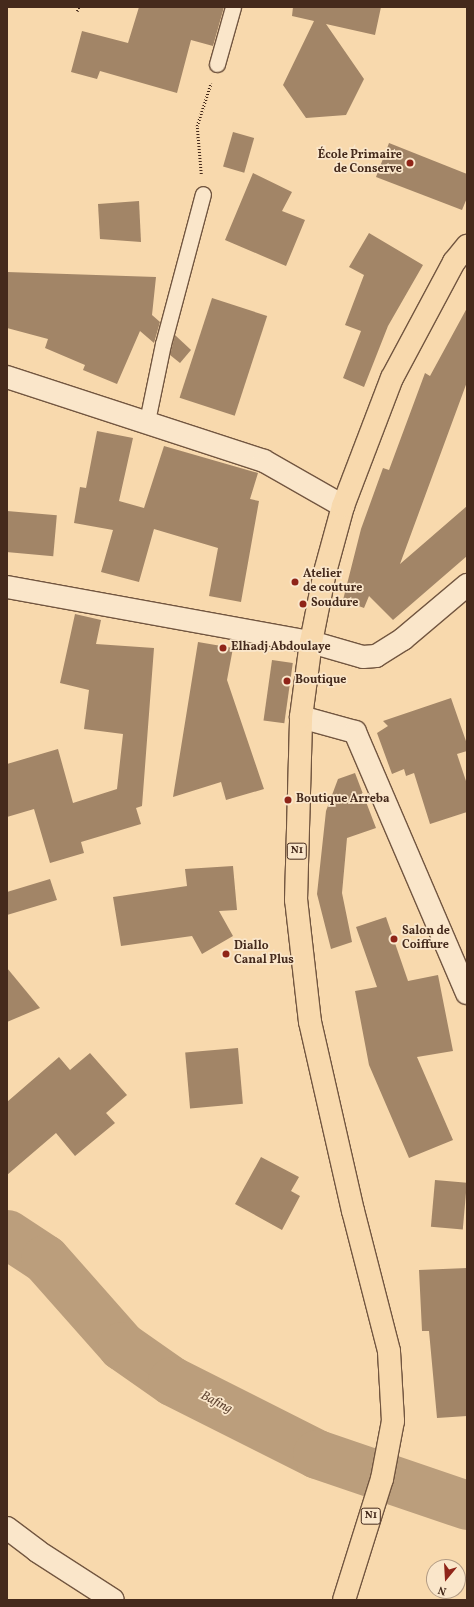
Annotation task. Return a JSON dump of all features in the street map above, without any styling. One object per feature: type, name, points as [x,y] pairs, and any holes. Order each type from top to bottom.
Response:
[{"type":"highway","name":"N1","points":[[344,1600],[382,1479],[393,1421],[389,1351],[353,1211],[310,1022],[296,900],[301,716],[311,642],[325,572],[343,506],[392,378],[454,262],[467,246]]},
{"type":"street","points":[[7,378],[264,460],[343,506]]},
{"type":"street","points":[[7,587],[311,642],[363,657],[376,656],[403,639],[467,586]]},
{"type":"street","points":[[301,716],[355,732],[467,993]]},
{"type":"street","points":[[7,1528],[37,1552],[113,1600]]},
{"type":"lane","points":[[217,64],[233,7]]},
{"type":"lane","points":[[147,422],[163,344],[203,194]]},
{"type":"path","points":[[77,11],[79,7]]},
{"type":"path","points":[[203,194],[197,126],[217,64]]},
{"type":"building","points":[[139,7],[224,7],[213,46],[191,40],[177,93],[100,71],[97,79],[71,72],[82,31],[128,43]]},
{"type":"building","points":[[293,7],[381,7],[375,35],[326,24],[364,79],[346,115],[306,118],[283,85],[314,21],[292,16]]},
{"type":"building","points":[[233,132],[254,138],[244,173],[223,167]]},
{"type":"building","points":[[389,143],[467,174],[467,198],[462,210],[376,177]]},
{"type":"building","points":[[253,173],[292,192],[282,211],[305,220],[286,266],[225,240]]},
{"type":"building","points":[[139,201],[141,242],[100,239],[98,204]]},
{"type":"building","points":[[369,233],[423,265],[388,326],[364,387],[343,378],[361,331],[345,325],[364,275],[349,267]]},
{"type":"building","points":[[7,272],[156,277],[152,315],[160,322],[154,343],[140,331],[117,384],[83,370],[85,365],[45,348],[48,339],[7,328]]},
{"type":"building","points":[[212,298],[267,316],[235,416],[180,398]]},
{"type":"building","points":[[467,308],[467,382],[400,564],[467,506],[467,556],[393,620],[369,596],[364,608],[343,600],[361,529],[383,468],[389,470],[425,373],[430,376]]},
{"type":"building","points":[[175,335],[191,350],[180,363],[170,355]]},
{"type":"building","points":[[97,431],[133,438],[119,501],[144,508],[164,446],[258,473],[250,499],[259,501],[241,602],[209,596],[218,548],[154,529],[139,582],[101,572],[113,530],[74,523],[80,487],[86,488]]},
{"type":"building","points":[[7,511],[57,515],[53,556],[7,552]]},
{"type":"building","points":[[75,614],[101,620],[96,644],[154,648],[142,806],[136,808],[141,824],[81,842],[84,853],[50,863],[34,809],[7,817],[7,764],[58,749],[73,803],[117,789],[123,734],[84,729],[89,690],[60,683]]},
{"type":"building","points":[[198,642],[233,648],[227,680],[264,789],[226,800],[221,782],[173,797]]},
{"type":"building","points":[[272,660],[293,663],[284,723],[264,720]]},
{"type":"building","points":[[451,698],[467,744],[467,751],[457,754],[467,784],[467,812],[430,824],[414,773],[406,776],[404,769],[392,774],[377,733],[388,726],[383,721]]},
{"type":"building","points":[[355,773],[376,828],[347,838],[342,893],[352,942],[331,949],[317,894],[326,811],[338,779]]},
{"type":"building","points":[[233,866],[237,910],[219,911],[233,936],[202,954],[192,936],[121,946],[113,897],[187,886],[185,869]]},
{"type":"building","points":[[50,879],[57,900],[7,915],[7,892]]},
{"type":"building","points":[[386,917],[408,981],[438,975],[453,1051],[417,1057],[453,1140],[409,1158],[369,1065],[355,991],[377,987],[356,927]]},
{"type":"building","points":[[7,968],[40,1008],[7,1022]]},
{"type":"building","points":[[238,1048],[243,1104],[190,1108],[185,1053]]},
{"type":"building","points":[[90,1053],[127,1095],[106,1113],[115,1123],[75,1156],[56,1133],[7,1175],[7,1102],[59,1057],[70,1070]]},
{"type":"building","points":[[261,1157],[299,1177],[291,1191],[300,1196],[282,1230],[235,1204]]},
{"type":"building","points":[[435,1180],[467,1183],[463,1230],[431,1227]]},
{"type":"building","points":[[467,1268],[467,1416],[437,1418],[429,1331],[422,1331],[419,1270]]},
{"type":"waterway","name":"Bafing","points":[[7,1234],[45,1259],[122,1346],[172,1381],[317,1454],[467,1505]]},
{"type":"place","name":"École Primaire de Conserve","points":[[410,163]]},
{"type":"place","name":"Atelier de couture","points":[[295,582]]},
{"type":"place","name":"Soudure","points":[[303,604]]},
{"type":"place","name":"Elhadj Abdoulaye","points":[[223,648]]},
{"type":"place","name":"Boutique","points":[[287,681]]},
{"type":"place","name":"Boutique Arreba","points":[[288,800]]},
{"type":"place","name":"Salon de Coiffure","points":[[394,939]]},
{"type":"place","name":"Diallo Canal Plus","points":[[226,954]]}]
